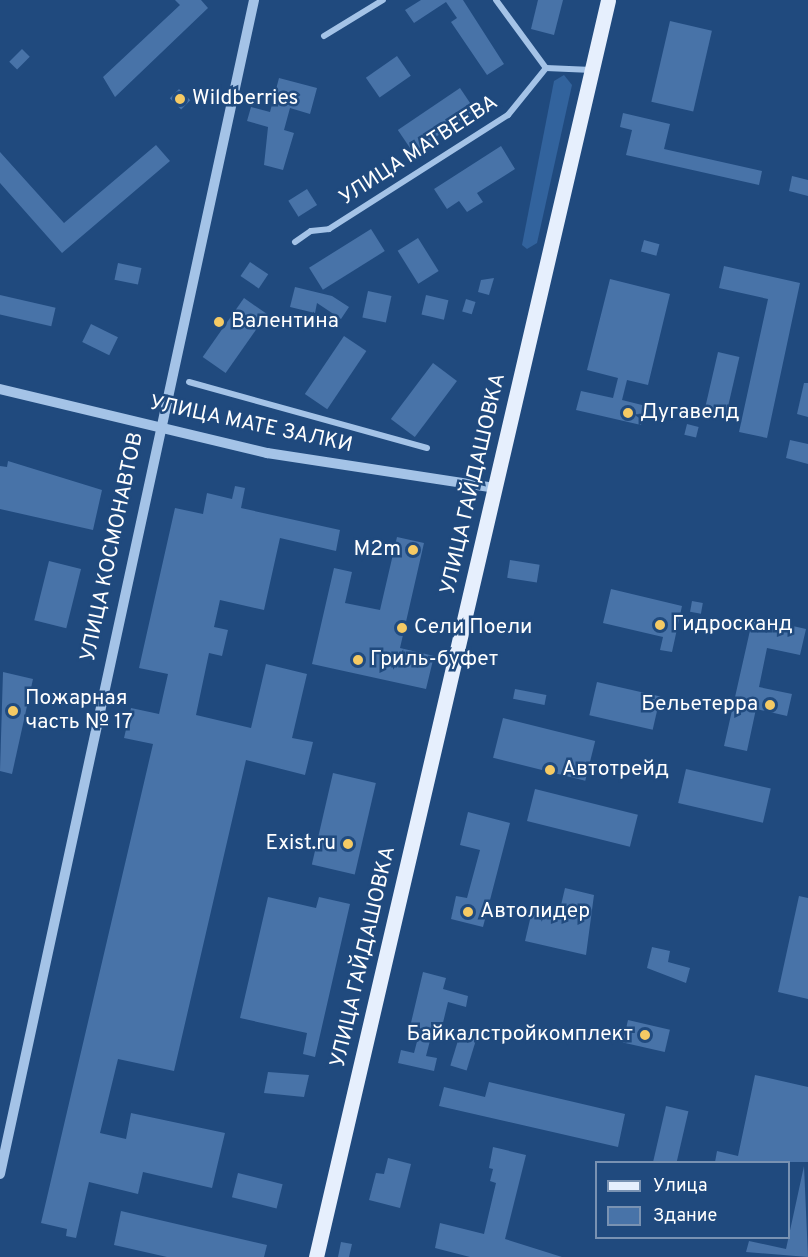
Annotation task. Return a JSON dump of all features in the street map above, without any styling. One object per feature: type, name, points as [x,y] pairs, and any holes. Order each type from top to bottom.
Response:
[{"type":"main road","name":"УЛИЦА ГАЙДАШОВКА","points":[[316,1257],[608,0]]},
{"type":"street","name":"УЛИЦА КОСМОНАВТОВ","points":[[0,1174],[158,425],[254,0]]},
{"type":"street","points":[[324,36],[383,0]]},
{"type":"street","points":[[496,0],[546,68],[592,70]]},
{"type":"street","name":"УЛИЦА МАТВЕЕВА","points":[[296,242],[330,229],[508,115],[546,68]]},
{"type":"street","points":[[189,382],[427,448]]},
{"type":"street","name":"УЛИЦА МАТЕ ЗАЛКИ","points":[[0,389],[327,464],[496,488]]},
{"type":"shaded area","points":[[564,75],[572,85],[537,243],[527,249],[522,245],[554,81]]},
{"type":"building","points":[[175,0],[201,0],[208,8],[115,97],[103,77],[180,5]]},
{"type":"building","points":[[421,0],[463,0],[504,64],[487,75],[451,22],[457,18],[446,2],[414,23],[405,10]]},
{"type":"building","points":[[538,0],[563,0],[554,35],[531,29]]},
{"type":"building","points":[[670,21],[712,31],[693,112],[651,102]]},
{"type":"building","points":[[22,49],[30,57],[17,70],[9,62]]},
{"type":"building","points":[[397,56],[411,76],[380,97],[366,78]]},
{"type":"building","points":[[279,78],[317,88],[310,114],[290,108],[284,130],[294,133],[283,170],[264,165],[268,127],[247,121],[251,107],[270,112]]},
{"type":"building","points":[[460,88],[475,110],[413,152],[398,130]]},
{"type":"building","name":"Wildberries","points":[[179,89],[190,100],[181,110],[170,98]]},
{"type":"building","points":[[623,113],[670,124],[664,149],[762,171],[759,185],[626,155],[632,130],[620,127]]},
{"type":"building","points":[[156,145],[170,161],[62,253],[0,183],[0,152],[64,223]]},
{"type":"building","points":[[501,146],[515,169],[477,193],[483,202],[467,212],[459,201],[447,209],[434,189]]},
{"type":"building","points":[[792,176],[808,180],[808,196],[789,191]]},
{"type":"building","points":[[307,189],[317,205],[298,217],[288,201]]},
{"type":"building","points":[[371,229],[385,251],[323,290],[309,268]]},
{"type":"building","points":[[418,238],[439,271],[418,284],[398,251]]},
{"type":"building","points":[[644,240],[659,244],[656,256],[641,252]]},
{"type":"building","points":[[250,262],[268,274],[259,288],[240,276]]},
{"type":"building","points":[[118,263],[141,268],[138,285],[114,280]]},
{"type":"building","points":[[724,266],[800,283],[767,438],[739,432],[768,299],[719,288]]},
{"type":"building","points":[[494,278],[489,295],[478,292],[481,280]]},
{"type":"building","points":[[610,279],[670,294],[648,385],[627,380],[622,400],[646,406],[641,425],[576,410],[581,391],[613,398],[618,378],[587,370]]},
{"type":"building","points":[[295,287],[332,296],[349,307],[341,319],[317,303],[315,313],[290,307]]},
{"type":"building","points":[[368,291],[391,296],[386,322],[362,317]]},
{"type":"building","points":[[0,295],[56,308],[51,326],[0,314]]},
{"type":"building","points":[[426,295],[448,300],[444,320],[422,314]]},
{"type":"building","points":[[244,298],[267,314],[226,373],[203,357]]},
{"type":"building","points":[[466,299],[476,302],[472,314],[462,311]]},
{"type":"building","points":[[91,324],[118,337],[109,355],[82,342]]},
{"type":"building","points":[[344,336],[366,351],[327,409],[305,394]]},
{"type":"building","points":[[718,352],[739,357],[726,415],[705,410]]},
{"type":"building","points":[[433,363],[457,381],[415,437],[391,419]]},
{"type":"building","points":[[804,383],[808,383],[808,417],[797,414]]},
{"type":"building","points":[[687,424],[699,427],[696,438],[684,435]]},
{"type":"building","points":[[790,440],[808,444],[808,464],[786,458]]},
{"type":"building","points":[[8,461],[102,490],[93,530],[0,509],[0,466],[7,467]]},
{"type":"building","points":[[235,486],[245,488],[241,508],[340,530],[336,551],[280,538],[264,610],[220,600],[214,627],[228,630],[222,656],[209,653],[196,715],[251,728],[266,664],[307,674],[292,738],[313,742],[305,775],[246,760],[174,1071],[118,1059],[100,1133],[126,1139],[131,1113],[225,1133],[212,1188],[143,1172],[138,1194],[89,1182],[76,1238],[66,1236],[67,1229],[41,1223],[153,744],[124,738],[131,708],[159,714],[168,674],[139,668],[175,508],[203,514],[207,493],[232,499]]},
{"type":"building","points":[[397,537],[424,543],[400,648],[434,656],[426,689],[312,664],[334,568],[352,572],[345,603],[380,610]]},
{"type":"building","points":[[510,560],[540,565],[537,582],[507,578]]},
{"type":"building","points":[[49,561],[81,569],[66,628],[34,620]]},
{"type":"building","points":[[611,589],[682,606],[672,652],[660,650],[663,637],[603,623]]},
{"type":"building","points":[[692,601],[703,603],[701,614],[690,612]]},
{"type":"building","points":[[753,617],[806,629],[800,655],[767,648],[759,687],[792,694],[787,716],[756,709],[747,751],[724,746]]},
{"type":"building","name":"Пожарная часть № 17","points":[[3,672],[33,679],[12,774],[0,771]]},
{"type":"building","points":[[597,682],[660,697],[653,730],[589,715]]},
{"type":"building","points":[[515,689],[546,695],[545,705],[513,699]]},
{"type":"building","points":[[503,718],[595,741],[585,781],[493,758]]},
{"type":"building","points":[[686,769],[771,789],[763,823],[678,803]]},
{"type":"building","points":[[333,773],[376,783],[355,874],[312,865]]},
{"type":"building","points":[[535,789],[638,815],[630,847],[527,821]]},
{"type":"building","points":[[468,812],[510,823],[483,927],[451,919],[456,896],[467,898],[480,850],[460,845]]},
{"type":"building","points":[[565,888],[594,895],[586,955],[525,941],[532,911],[558,918]]},
{"type":"building","points":[[799,896],[808,898],[808,999],[778,992]]},
{"type":"building","points":[[268,897],[316,908],[319,897],[350,904],[315,1057],[303,1054],[307,1033],[240,1018]]},
{"type":"building","points":[[652,947],[670,951],[668,962],[690,968],[686,983],[647,968]]},
{"type":"building","points":[[423,972],[446,978],[443,989],[468,996],[466,1007],[448,1002],[440,1035],[432,1033],[426,1056],[437,1058],[434,1071],[398,1063],[401,1050],[414,1053],[420,1030],[410,1027]]},
{"type":"building","points":[[628,1020],[670,1030],[665,1052],[623,1042]]},
{"type":"building","points":[[460,1034],[476,1039],[467,1071],[450,1066]]},
{"type":"building","points":[[268,1072],[309,1075],[304,1097],[264,1093]]},
{"type":"building","points":[[755,1075],[808,1087],[808,1162],[715,1161],[717,1151],[738,1156]]},
{"type":"building","points":[[489,1082],[625,1114],[618,1147],[439,1106],[444,1087],[485,1097]]},
{"type":"building","points":[[666,1106],[688,1111],[677,1161],[653,1161]]},
{"type":"building","points":[[493,1147],[526,1155],[505,1239],[562,1257],[470,1257],[435,1248],[440,1223],[484,1234],[496,1183],[490,1181],[493,1169],[489,1168]]},
{"type":"building","points":[[388,1158],[411,1164],[400,1208],[369,1200],[376,1173],[384,1174]]},
{"type":"building","points":[[804,1166],[808,1257],[746,1252],[749,1241],[786,1249]]},
{"type":"building","points":[[238,1173],[283,1184],[277,1208],[232,1197]]},
{"type":"building","points":[[121,1211],[267,1245],[264,1257],[167,1257],[114,1245]]},
{"type":"building","points":[[341,1242],[352,1244],[349,1257],[338,1257]]},
{"type":"place","name":"Wildberries","points":[[180,99]]},
{"type":"place","name":"Валентина","points":[[219,322]]},
{"type":"place","name":"Дугавелд","points":[[628,413]]},
{"type":"place","name":"М2m","points":[[413,550]]},
{"type":"place","name":"Гидросканд","points":[[660,625]]},
{"type":"place","name":"Сели Поели","points":[[402,628]]},
{"type":"place","name":"Гриль-буфет","points":[[358,660]]},
{"type":"place","name":"Бельетерра","points":[[770,705]]},
{"type":"place","name":"Пожарная часть № 17","points":[[13,711]]},
{"type":"place","name":"Автотрейд","points":[[550,770]]},
{"type":"place","name":"Exist.ru","points":[[348,844]]},
{"type":"place","name":"Автолидер","points":[[468,912]]},
{"type":"place","name":"Байкалстройкомплект","points":[[645,1035]]}]
